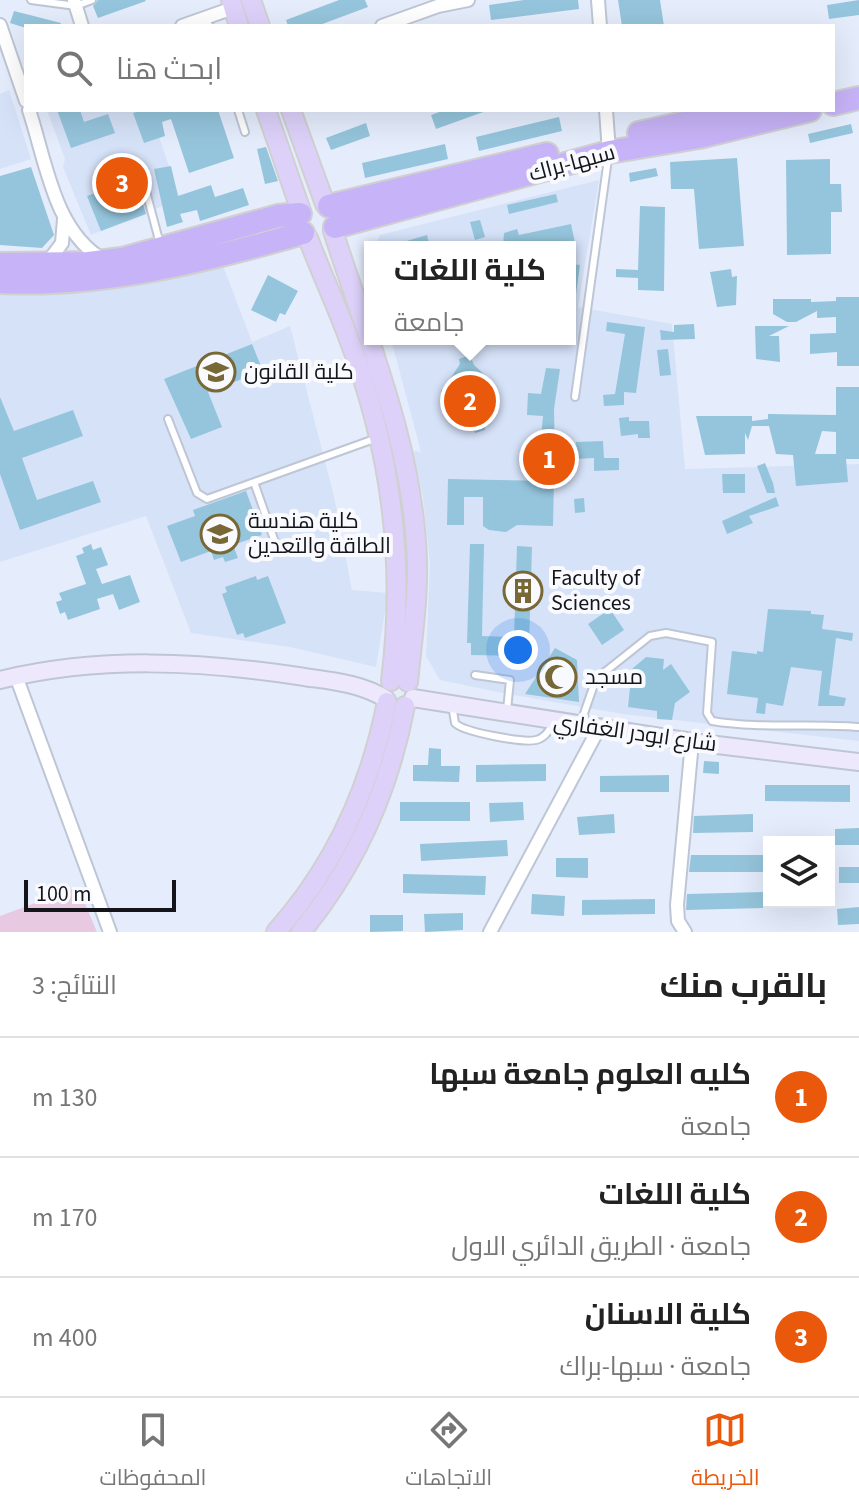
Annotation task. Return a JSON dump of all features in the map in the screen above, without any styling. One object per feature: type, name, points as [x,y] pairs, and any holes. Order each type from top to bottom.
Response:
[{"type":"highway","points":[[835,89],[859,83]]},
{"type":"highway","points":[[835,104],[859,98]]},
{"type":"highway","name":"سبها-براك","points":[[331,217],[736,112]]},
{"type":"highway","name":"سبها-براك","points":[[609,146],[699,137],[802,112]]},
{"type":"highway","points":[[0,264],[105,261],[278,216],[303,224],[325,238],[331,217],[309,204],[303,224]]},
{"type":"highway","points":[[0,282],[56,283],[119,276],[303,224]]},
{"type":"main road","points":[[251,0],[259,24]]},
{"type":"main road","points":[[232,4],[238,24]]},
{"type":"main road","points":[[267,112],[303,224],[348,336],[380,437],[391,489],[399,565],[394,756],[367,826],[344,872],[301,932]]},
{"type":"main road","points":[[292,112],[331,217],[364,325]]},
{"type":"main road","points":[[276,932],[327,866],[350,820],[397,693],[417,560],[409,490],[370,345]]},
{"type":"street","points":[[386,24],[422,6],[468,0]]},
{"type":"street","points":[[598,0],[600,24]]},
{"type":"street","points":[[75,3],[81,24]]},
{"type":"street","points":[[187,24],[232,4]]},
{"type":"street","points":[[0,25],[23,83]]},
{"type":"street","points":[[30,112],[64,216],[80,242],[105,261]]},
{"type":"street","points":[[606,112],[609,146]]},
{"type":"street","points":[[46,264],[62,243],[64,216]]},
{"type":"street","name":"شارع ابودر الغفاري","points":[[8,678],[94,665],[163,663],[251,669],[599,728],[859,762]]},
{"type":"street","points":[[8,678],[110,932]]},
{"type":"street","points":[[490,932],[599,728]]},
{"type":"street","points":[[685,932],[678,921],[677,905],[692,742]]},
{"type":"lane","points":[[31,0],[75,3],[92,0]]},
{"type":"lane","points":[[239,112],[245,132]]},
{"type":"lane","points":[[575,397],[609,146]]},
{"type":"lane","points":[[139,165],[161,247]]},
{"type":"lane","points":[[168,419],[199,496],[210,499],[380,437]]},
{"type":"lane","points":[[254,482],[276,545]]},
{"type":"lane","points":[[580,725],[596,679],[645,639],[666,633],[712,642],[707,713],[712,721],[771,728],[806,724],[859,727]]},
{"type":"lane","points":[[475,675],[510,680],[507,713]]},
{"type":"lane","points":[[452,705],[455,723],[460,728],[533,741],[545,736],[555,721]]},
{"type":"shaded area","points":[[9,90],[31,159],[0,169],[0,94]]},
{"type":"shaded area","points":[[48,112],[151,112],[180,199],[91,235],[63,167],[65,159]]},
{"type":"shaded area","points":[[599,180],[578,307],[672,324],[685,469],[859,464],[859,741],[623,714],[440,680],[426,656],[430,563],[423,497],[413,451],[421,452],[393,345],[576,345],[576,241],[378,241],[380,235]]},
{"type":"shaded area","points":[[222,263],[252,342],[290,326],[334,496],[352,590],[388,593],[376,667],[290,647],[191,633],[146,516],[0,562],[0,292],[54,295]]},
{"type":"shaded area","points":[[78,887],[97,932],[0,932],[0,916]]},
{"type":"building","points":[[98,0],[146,1],[98,18],[93,6]]},
{"type":"building","points":[[339,0],[365,0],[368,7],[322,24],[287,24],[286,20]]},
{"type":"building","points":[[524,0],[578,0],[579,9],[491,20],[489,5]]},
{"type":"building","points":[[618,0],[660,0],[664,24],[622,24]]},
{"type":"building","points":[[859,0],[859,15],[829,19],[827,5]]},
{"type":"building","points":[[14,11],[61,23],[24,24],[24,27],[10,23]]},
{"type":"building","points":[[58,112],[81,112],[84,122],[108,114],[115,133],[71,148]]},
{"type":"building","points":[[219,112],[234,158],[189,173],[171,119],[162,122],[165,136],[144,143],[133,113]]},
{"type":"building","points":[[439,112],[483,112],[436,129],[431,115]]},
{"type":"building","points":[[559,117],[562,131],[479,151],[476,137]]},
{"type":"building","points":[[366,123],[370,136],[331,150],[326,138]]},
{"type":"building","points":[[851,124],[853,133],[810,143],[808,134]]},
{"type":"building","points":[[445,144],[448,159],[365,178],[362,163]]},
{"type":"building","points":[[266,147],[278,181],[265,184],[257,149]]},
{"type":"building","points":[[737,158],[744,246],[699,249],[694,189],[671,189],[670,162]]},
{"type":"building","points":[[830,159],[830,184],[841,184],[842,212],[831,212],[831,254],[787,255],[786,160]]},
{"type":"building","points":[[171,166],[178,196],[211,185],[215,197],[243,188],[249,205],[200,221],[197,210],[180,214],[183,222],[167,227],[154,169]]},
{"type":"building","points":[[31,167],[54,235],[42,248],[0,245],[0,176]]},
{"type":"building","points":[[656,168],[658,176],[630,182],[629,173]]},
{"type":"building","points":[[135,179],[146,214],[101,231],[87,196]]},
{"type":"building","points":[[556,194],[558,202],[509,214],[507,205]]},
{"type":"building","points":[[640,206],[665,207],[664,291],[638,290],[638,278],[616,277],[616,269],[638,270]]},
{"type":"building","points":[[480,220],[485,237],[475,240],[470,222]]},
{"type":"building","points":[[571,224],[575,241],[503,241],[504,233],[517,229],[519,235]]},
{"type":"building","points":[[427,235],[428,241],[407,241]]},
{"type":"building","points":[[576,265],[580,265],[576,294]]},
{"type":"building","points":[[731,269],[732,277],[737,276],[736,305],[717,307],[710,272]]},
{"type":"building","points":[[268,275],[298,291],[285,315],[280,313],[276,322],[251,310]]},
{"type":"building","points":[[836,297],[859,297],[859,366],[837,366],[837,352],[810,354],[810,334],[836,333],[836,317],[817,318],[817,311],[796,322],[787,322],[773,314],[773,299],[811,299],[811,302],[836,301]]},
{"type":"building","points":[[607,322],[645,327],[636,393],[624,392],[624,405],[604,406],[603,395],[615,394],[625,334],[606,331]]},
{"type":"building","points":[[694,324],[695,339],[661,340],[660,330],[674,332],[674,325]]},
{"type":"building","points":[[755,326],[789,326],[769,336],[779,336],[780,362],[756,359]]},
{"type":"building","points":[[252,344],[263,371],[208,392],[222,427],[191,439],[164,379]]},
{"type":"building","points":[[668,349],[671,375],[660,376],[657,350]]},
{"type":"building","points":[[470,355],[474,365],[490,380],[488,396],[498,408],[493,415],[481,406],[485,430],[475,433],[472,426],[445,411],[441,390],[449,388],[448,382],[460,364],[459,359]]},
{"type":"building","points":[[546,368],[560,369],[554,409],[555,462],[539,462],[543,416],[527,415],[528,393],[541,394]]},
{"type":"building","points":[[836,387],[859,387],[859,459],[846,459],[848,482],[796,486],[793,455],[776,454],[769,426],[752,426],[748,440],[745,433],[745,454],[705,455],[696,416],[752,416],[752,421],[768,419],[768,414],[836,415]],"holes":[[[822,431],[836,432],[836,454],[815,454]]]},
{"type":"building","points":[[0,397],[14,431],[73,410],[83,436],[22,458],[37,500],[93,481],[101,502],[20,530],[0,474]]},
{"type":"building","points":[[629,417],[629,421],[649,421],[650,438],[638,438],[638,434],[621,436],[619,418]]},
{"type":"building","points":[[603,441],[604,458],[619,458],[619,470],[594,471],[594,458],[577,459],[576,442]]},
{"type":"building","points":[[765,463],[775,493],[767,493],[757,466]]},
{"type":"building","points":[[722,474],[745,474],[745,493],[723,493]]},
{"type":"building","points":[[448,479],[554,481],[553,526],[517,525],[506,532],[489,530],[483,526],[483,497],[464,497],[464,525],[447,525]]},
{"type":"building","points":[[246,491],[262,535],[233,545],[238,558],[225,562],[223,557],[214,560],[211,551],[181,562],[167,526],[195,516],[193,510]]},
{"type":"building","points":[[776,497],[779,506],[749,516],[753,523],[727,534],[722,521]]},
{"type":"building","points":[[584,498],[585,512],[575,513],[574,499]]},
{"type":"building","points":[[91,544],[93,550],[101,547],[108,565],[96,569],[102,584],[130,575],[140,602],[119,610],[113,594],[97,599],[100,609],[68,620],[65,612],[60,614],[56,602],[62,600],[59,593],[86,584],[76,556],[84,553],[82,548]]},
{"type":"building","name":"Faculty of Sciences","points":[[470,544],[484,544],[482,636],[514,637],[517,546],[532,547],[529,645],[524,644],[524,656],[471,655],[471,643],[467,643]]},
{"type":"building","points":[[256,576],[257,580],[268,576],[286,623],[245,638],[243,633],[237,635],[222,594],[227,592],[225,587]]},
{"type":"building","points":[[610,609],[624,630],[602,645],[588,624]]},
{"type":"building","points":[[768,609],[811,611],[811,614],[824,615],[822,629],[853,633],[852,641],[836,638],[829,695],[846,698],[844,706],[818,706],[822,671],[791,667],[783,706],[766,703],[765,714],[756,713],[758,698],[727,694],[732,651],[763,652]]},
{"type":"building","name":"مسجد","points":[[555,648],[577,660],[579,702],[525,694]]},
{"type":"building","points":[[646,657],[664,659],[663,670],[671,664],[690,692],[675,703],[672,720],[657,719],[657,711],[628,707],[632,669]]},
{"type":"building","points":[[429,748],[441,749],[441,766],[460,766],[459,782],[413,781],[413,765],[428,765]]},
{"type":"building","points":[[704,761],[719,762],[719,774],[703,773]]},
{"type":"building","points":[[546,764],[546,781],[476,782],[476,765]]},
{"type":"building","points":[[669,775],[669,792],[600,792],[600,776]]},
{"type":"building","points":[[765,785],[850,785],[850,802],[765,801]]},
{"type":"building","points":[[400,802],[470,802],[470,821],[400,821]]},
{"type":"building","points":[[523,802],[524,820],[490,822],[489,803]]},
{"type":"building","points":[[614,814],[615,833],[579,835],[577,817]]},
{"type":"building","points":[[753,814],[753,832],[693,833],[694,816]]},
{"type":"building","points":[[859,828],[859,845],[835,845],[835,829]]},
{"type":"building","points":[[507,840],[508,856],[421,861],[420,844]]},
{"type":"building","points":[[691,855],[763,855],[763,872],[689,872]]},
{"type":"building","points":[[556,858],[588,858],[588,878],[556,877]]},
{"type":"building","points":[[839,867],[859,867],[859,883],[839,883]]},
{"type":"building","points":[[403,874],[486,876],[485,895],[403,893]]},
{"type":"building","points":[[763,892],[763,908],[767,908],[686,910],[687,894]]},
{"type":"building","points":[[532,894],[565,896],[564,916],[531,914]]},
{"type":"building","points":[[655,899],[655,914],[582,915],[582,900]]},
{"type":"building","points":[[859,907],[859,924],[838,925],[837,909]]},
{"type":"building","points":[[463,913],[463,930],[425,932],[424,914]]},
{"type":"building","points":[[370,915],[403,915],[403,931],[370,932]]},
{"type":"place","name":"كلية الاسنان","points":[[122,183]]},
{"type":"place","name":"كلية القانون","points":[[216,372]]},
{"type":"place","name":"كلية اللغات","points":[[470,401]]},
{"type":"place","name":"كليه العلوم جامعة سبها","points":[[549,459]]},
{"type":"place","name":"كلية هندسة الطاقة والتعدين","points":[[220,534]]},
{"type":"place","name":"Faculty of Sciences","points":[[523,591]]},
{"type":"place","name":"مسجد","points":[[557,677]]}]
